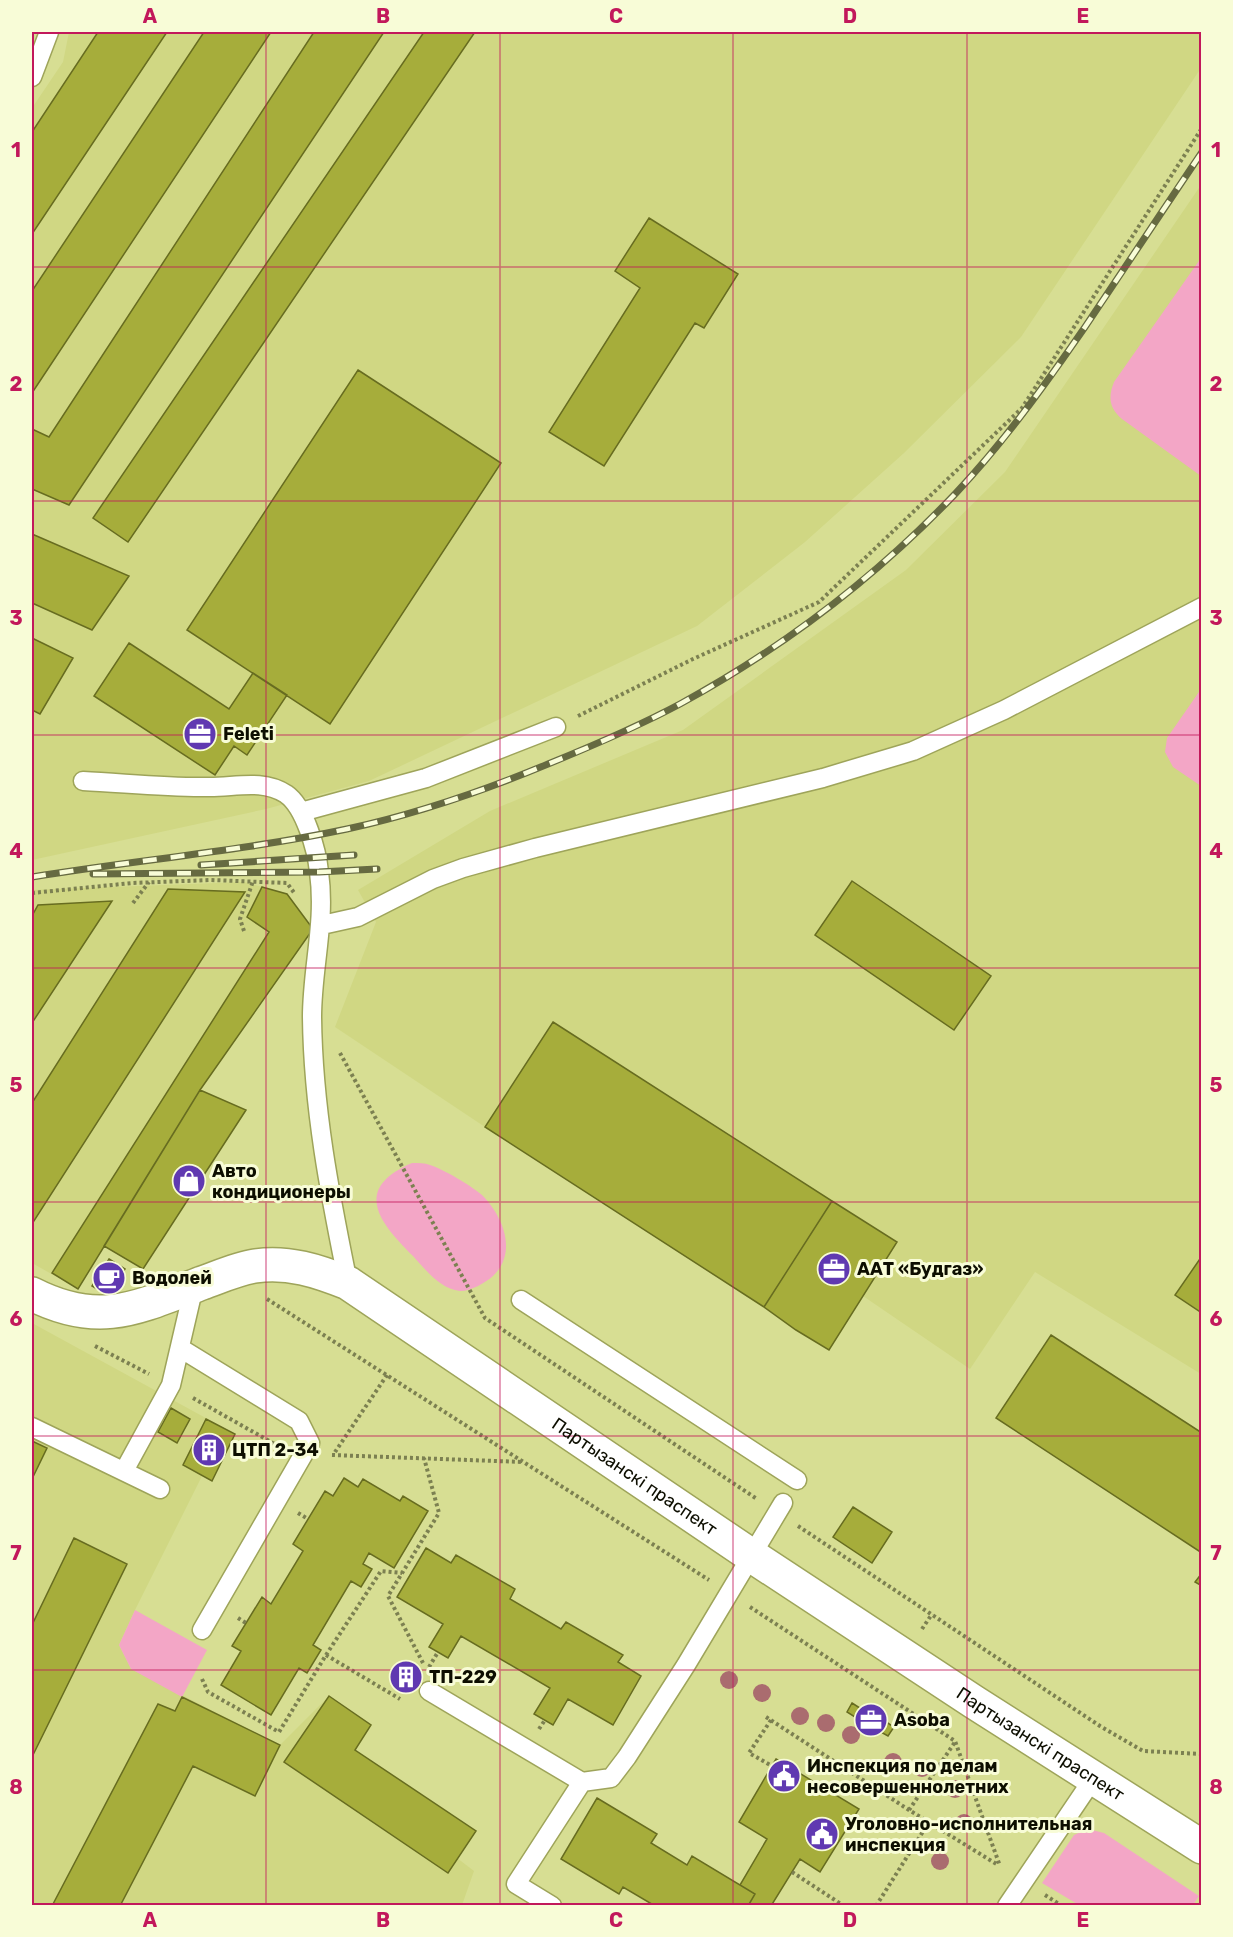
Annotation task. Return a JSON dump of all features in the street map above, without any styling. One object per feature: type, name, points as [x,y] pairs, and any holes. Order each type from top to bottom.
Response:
[{"type":"street","name":"Партызанскі праспект","points":[[32,1294],[54,1305],[82,1312],[109,1312],[136,1308],[228,1273],[255,1266],[289,1265],[320,1271],[348,1283],[752,1556],[1093,1779],[1202,1847]]},
{"type":"lane","points":[[32,77],[49,32]]},
{"type":"lane","points":[[322,926],[358,917],[433,879],[463,868],[823,778],[913,751],[1004,710],[1202,607]]},
{"type":"lane","points":[[301,812],[426,778],[556,727]]},
{"type":"lane","points":[[83,781],[210,788],[257,784],[275,788],[289,796],[301,812],[317,857],[322,891],[322,926],[312,1016],[318,1122],[328,1189],[348,1283]]},
{"type":"lane","points":[[124,1471],[171,1385],[195,1286]]},
{"type":"lane","points":[[521,1299],[797,1480]]},
{"type":"lane","points":[[180,1348],[299,1421],[310,1443],[202,1630]]},
{"type":"lane","points":[[32,1427],[160,1489]]},
{"type":"lane","points":[[429,1691],[582,1782],[611,1778],[686,1665],[781,1508]]},
{"type":"lane","points":[[1007,1905],[1093,1779]]},
{"type":"lane","points":[[552,1905],[516,1884],[582,1782]]},
{"type":"path","points":[[556,727],[693,659],[819,602],[1022,408],[1202,128]]},
{"type":"path","points":[[32,893],[149,882],[211,880],[287,883],[322,926]]},
{"type":"path","points":[[244,931],[240,919],[253,881]]},
{"type":"path","points":[[133,903],[149,882]]},
{"type":"path","points":[[339,1053],[485,1318],[781,1508],[1100,1726],[1143,1751],[1202,1754]]},
{"type":"path","points":[[228,1273],[730,1593],[955,1741],[999,1866]]},
{"type":"path","points":[[332,1455],[387,1375]]},
{"type":"path","points":[[423,1458],[439,1513],[388,1596],[423,1663]]},
{"type":"path","points":[[298,1513],[308,1519]]},
{"type":"path","points":[[202,1679],[208,1692],[279,1732],[381,1571],[402,1573]]},
{"type":"path","points":[[237,1618],[246,1623]]},
{"type":"path","points":[[429,1667],[438,1652]]},
{"type":"path","points":[[326,1655],[400,1699]]},
{"type":"path","points":[[772,1766],[749,1753],[769,1718],[909,1810],[1062,1905]]},
{"type":"path","points":[[909,1810],[955,1741]]},
{"type":"path","points":[[876,1905],[928,1822]]},
{"type":"path","points":[[792,1872],[844,1905]]},
{"type":"shaded area","points":[[69,32],[1201,32],[1201,68],[1021,337],[904,453],[805,542],[697,626],[369,781],[266,809],[32,860],[32,108],[63,62]]},
{"type":"shaded area","points":[[1201,185],[1201,1374],[1035,1272],[970,1369],[863,1296],[829,1350],[335,1027],[376,922],[358,890],[490,811],[683,730],[906,570],[1005,472]]},
{"type":"shaded area","points":[[1201,258],[1201,476],[1122,419],[1114,411],[1110,397],[1114,382]]},
{"type":"shaded area","points":[[1201,689],[1201,786],[1173,767],[1165,752],[1167,738]]},
{"type":"shaded area","points":[[244,882],[287,894],[313,929],[200,1090],[78,1289],[32,1263],[32,890]]},
{"type":"shaded area","points":[[412,1163],[428,1164],[457,1178],[482,1195],[496,1213],[505,1234],[505,1256],[493,1276],[482,1284],[460,1291],[446,1287],[428,1273],[390,1231],[382,1218],[377,1206],[377,1195],[382,1184],[393,1173]]},
{"type":"shaded area","points":[[32,1323],[235,1434],[212,1481],[202,1476],[119,1645],[131,1669],[280,1745],[329,1696],[371,1725],[355,1750],[476,1831],[457,1858],[474,1871],[462,1905],[32,1905]]},
{"type":"shaded area","points":[[135,1610],[207,1650],[182,1697],[131,1669],[119,1645]]},
{"type":"shaded area","points":[[1088,1829],[1104,1833],[1199,1896],[1193,1905],[1079,1905],[1042,1883],[1074,1835]]},
{"type":"building","points":[[98,32],[167,32],[32,234],[32,132]]},
{"type":"building","points":[[204,32],[271,32],[32,393],[32,291]]},
{"type":"building","points":[[314,32],[384,32],[69,505],[32,489],[32,429],[49,437]]},
{"type":"building","points":[[424,32],[475,32],[128,542],[93,518]]},
{"type":"building","points":[[649,218],[738,274],[704,328],[695,323],[604,466],[549,432],[640,288],[615,271]]},
{"type":"building","points":[[358,370],[501,463],[330,724],[187,630]]},
{"type":"building","points":[[32,534],[129,576],[92,630],[32,603]]},
{"type":"building","points":[[32,638],[73,658],[40,714],[32,710]]},
{"type":"building","points":[[129,643],[229,709],[253,673],[287,695],[247,755],[234,746],[215,775],[94,696]]},
{"type":"building","points":[[852,881],[991,976],[954,1030],[815,935]]},
{"type":"building","points":[[262,887],[287,894],[313,929],[200,1090],[78,1289],[52,1273],[269,932],[247,917]]},
{"type":"building","points":[[168,889],[245,892],[32,1224],[32,1103]]},
{"type":"building","points":[[112,901],[32,1023],[32,916],[38,905]]},
{"type":"building","points":[[553,1022],[832,1201],[764,1307],[485,1127]]},
{"type":"building","points":[[200,1090],[246,1110],[143,1269],[104,1246]]},
{"type":"building","name":"ААТ «Будгаз»","points":[[832,1201],[897,1242],[829,1350],[764,1307]]},
{"type":"building","points":[[1202,1256],[1202,1313],[1175,1295]]},
{"type":"building","name":"Водолей","points":[[109,1259],[125,1269],[109,1296],[92,1286]]},
{"type":"building","points":[[1051,1335],[1202,1433],[1202,1553],[996,1418]]},
{"type":"building","points":[[171,1408],[190,1419],[177,1443],[158,1432]]},
{"type":"building","name":"ЦТП 2-34","points":[[206,1419],[235,1434],[212,1481],[183,1465]]},
{"type":"building","points":[[32,1441],[47,1448],[32,1479]]},
{"type":"building","points":[[344,1478],[358,1487],[363,1479],[400,1501],[403,1496],[428,1511],[394,1568],[369,1553],[363,1564],[372,1569],[361,1587],[351,1581],[313,1645],[321,1650],[307,1673],[299,1668],[271,1715],[221,1685],[241,1651],[232,1646],[262,1597],[271,1604],[303,1551],[293,1544],[325,1491],[333,1496]]},
{"type":"building","points":[[853,1507],[892,1532],[872,1563],[833,1537]]},
{"type":"building","points":[[74,1538],[127,1564],[32,1757],[32,1625]]},
{"type":"building","points":[[426,1548],[451,1563],[456,1555],[515,1589],[510,1599],[561,1629],[566,1622],[623,1655],[618,1662],[641,1676],[613,1725],[568,1699],[553,1725],[534,1714],[550,1688],[461,1636],[448,1658],[429,1647],[443,1624],[397,1597]]},
{"type":"building","points":[[1202,1573],[1202,1586],[1195,1582]]},
{"type":"building","name":"ТП-229","points":[[404,1662],[420,1671],[408,1692],[392,1684]]},
{"type":"building","points":[[329,1696],[371,1725],[355,1750],[476,1831],[448,1873],[284,1762]]},
{"type":"building","points":[[182,1697],[280,1745],[255,1796],[193,1766],[120,1906],[52,1906],[158,1704],[175,1711]]},
{"type":"building","points":[[852,1703],[863,1710],[858,1719],[847,1712]]},
{"type":"building","name":"Asoba","points":[[868,1712],[880,1719],[874,1728],[863,1721]]},
{"type":"building","points":[[883,1720],[894,1727],[888,1736],[877,1730]]},
{"type":"building","points":[[776,1759],[859,1809],[820,1872],[800,1859],[771,1906],[748,1906],[755,1894],[740,1885],[767,1839],[739,1822]]},
{"type":"building","points":[[597,1798],[657,1834],[651,1843],[687,1865],[692,1856],[755,1894],[748,1906],[655,1906],[623,1887],[619,1894],[561,1859]]},
{"type":"railway","points":[[32,877],[308,837],[424,809],[524,774],[581,750],[664,712],[718,683],[791,635],[860,582],[925,524],[974,474],[1024,413],[1055,370],[1202,152]]},
{"type":"railway","points":[[201,865],[354,855]]},
{"type":"railway","points":[[93,874],[319,872],[377,869]]},
{"type":"place","name":"Feleti","points":[[200,734]]},
{"type":"place","name":"Авто кондиционеры","points":[[189,1181]]},
{"type":"place","name":"ААТ «Будгаз»","points":[[834,1269]]},
{"type":"place","name":"Водолей","points":[[109,1278]]},
{"type":"place","name":"ЦТП 2-34","points":[[209,1450]]},
{"type":"place","name":"ТП-229","points":[[406,1677]]},
{"type":"place","name":"Asoba","points":[[871,1720]]},
{"type":"place","name":"Инспекция по делам несовершеннолетних","points":[[784,1776]]},
{"type":"place","name":"Уголовно-исполнительная инспекция","points":[[822,1834]]}]
